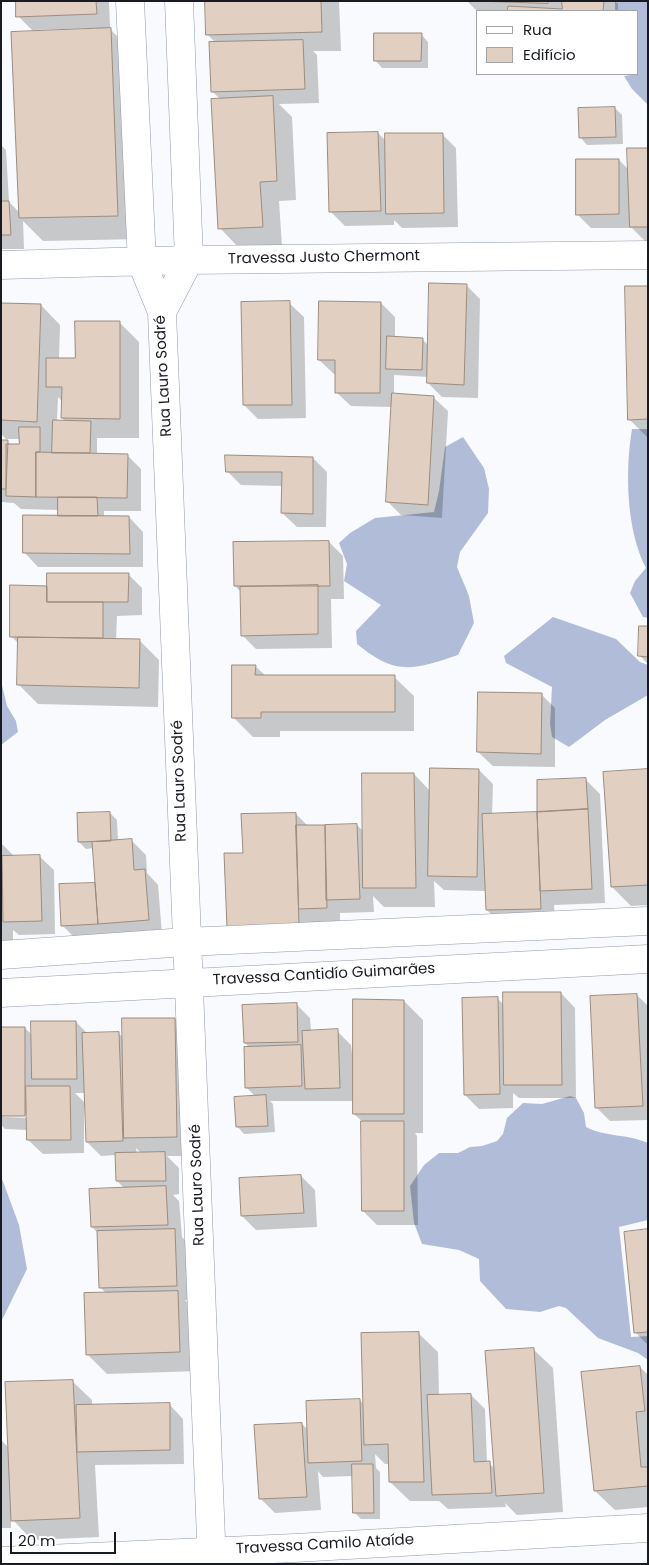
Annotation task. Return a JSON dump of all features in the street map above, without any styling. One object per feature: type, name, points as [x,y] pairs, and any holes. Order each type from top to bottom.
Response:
[{"type":"street","name":"Rua Lauro Sodré","points":[[130,1],[142,263],[162,312],[212,1557]]},
{"type":"street","points":[[162,312],[189,260],[179,1]]},
{"type":"street","name":"Travessa Justo Chermont","points":[[1,265],[142,263],[189,260],[648,255]]},
{"type":"street","points":[[1,954],[186,942],[648,921]]},
{"type":"street","name":"Travessa Cantidío Guimarães","points":[[1,993],[648,959]]},
{"type":"street","name":"Travessa Camilo Ataíde","points":[[1,1561],[212,1557],[648,1528]]},
{"type":"shaded area","points":[[615,1],[648,1],[648,105],[632,89],[624,76],[639,75],[639,10],[615,10]]},
{"type":"shaded area","points":[[632,429],[648,429],[648,618],[643,617],[630,593],[635,581],[646,568],[634,536],[629,500],[628,463]]},
{"type":"shaded area","points":[[463,437],[484,468],[489,489],[488,513],[460,552],[457,567],[469,596],[474,623],[458,655],[417,667],[394,665],[383,661],[357,644],[356,631],[381,605],[344,581],[347,564],[339,543],[350,533],[375,518],[434,512],[445,447]]},
{"type":"shaded area","points":[[553,617],[616,639],[640,662],[648,665],[648,695],[605,720],[569,747],[552,737],[550,724],[552,687],[506,663],[504,656]]},
{"type":"shaded area","points":[[1,681],[7,706],[16,721],[18,732],[1,745]]},
{"type":"shaded area","points":[[570,1096],[576,1098],[584,1113],[586,1127],[648,1143],[648,1220],[619,1227],[631,1337],[648,1336],[648,1360],[638,1353],[598,1338],[566,1308],[559,1306],[540,1312],[506,1309],[480,1281],[479,1259],[459,1250],[422,1244],[414,1223],[410,1186],[424,1165],[439,1153],[458,1153],[470,1147],[482,1146],[497,1141],[503,1134],[507,1118],[523,1103],[542,1104]]},
{"type":"shaded area","points":[[1,1176],[19,1225],[27,1269],[1,1322]]},
{"type":"building","points":[[16,1],[96,1],[97,14],[16,17]]},
{"type":"building","points":[[205,1],[321,1],[322,32],[206,35]]},
{"type":"building","points":[[476,1],[548,1],[548,3]]},
{"type":"building","points":[[562,1],[604,1],[603,10],[507,10],[508,6],[562,9]]},
{"type":"building","points":[[111,28],[118,216],[19,218],[11,32]]},
{"type":"building","points":[[374,33],[422,33],[421,61],[374,61]]},
{"type":"building","points":[[303,40],[305,89],[211,92],[209,42]]},
{"type":"building","points":[[273,96],[277,181],[260,182],[263,227],[218,229],[211,99]]},
{"type":"building","points":[[615,107],[616,137],[579,138],[578,108]]},
{"type":"building","points":[[378,132],[381,211],[329,212],[327,133]]},
{"type":"building","points":[[385,133],[443,133],[444,213],[386,214]]},
{"type":"building","points":[[627,148],[648,148],[648,227],[630,227]]},
{"type":"building","points":[[576,159],[619,159],[619,214],[576,215]]},
{"type":"building","points":[[1,201],[9,201],[11,235],[1,235]]},
{"type":"building","points":[[429,283],[467,284],[464,385],[427,383]]},
{"type":"building","points":[[625,286],[648,286],[648,419],[628,420]]},
{"type":"building","points":[[290,301],[292,405],[243,405],[241,302]]},
{"type":"building","points":[[319,301],[381,302],[380,393],[335,393],[335,360],[318,360]]},
{"type":"building","points":[[1,303],[41,304],[37,422],[1,420]]},
{"type":"building","points":[[75,321],[120,321],[120,419],[61,418],[62,387],[46,387],[46,358],[75,358]]},
{"type":"building","points":[[387,336],[423,338],[422,370],[386,369]]},
{"type":"building","points":[[392,393],[434,396],[428,505],[386,502]]},
{"type":"building","points":[[53,420],[91,421],[90,453],[52,453]]},
{"type":"building","points":[[19,427],[40,427],[40,452],[36,452],[36,497],[6,496],[6,444],[19,444]]},
{"type":"building","points":[[1,440],[8,440],[6,489],[1,489]]},
{"type":"building","points":[[36,452],[128,454],[127,498],[36,497]]},
{"type":"building","points":[[225,455],[313,457],[313,514],[281,513],[282,472],[226,472]]},
{"type":"building","points":[[58,497],[97,497],[98,516],[58,516]]},
{"type":"building","points":[[23,515],[129,516],[130,554],[23,553]]},
{"type":"building","points":[[329,541],[330,586],[234,586],[233,542]]},
{"type":"building","points":[[47,573],[129,573],[128,602],[47,602]]},
{"type":"building","points":[[10,585],[47,586],[47,602],[103,602],[103,638],[10,637]]},
{"type":"building","points":[[318,585],[318,634],[241,636],[240,587]]},
{"type":"building","points":[[639,626],[648,626],[648,657],[638,656]]},
{"type":"building","points":[[18,637],[140,639],[139,688],[17,685]]},
{"type":"building","points":[[232,665],[256,665],[255,675],[395,675],[395,712],[261,712],[261,718],[232,718]]},
{"type":"building","points":[[478,692],[542,693],[541,754],[477,752]]},
{"type":"building","points":[[430,768],[479,769],[477,877],[428,876]]},
{"type":"building","points":[[648,769],[648,885],[611,887],[603,772]]},
{"type":"building","points":[[362,773],[414,773],[416,888],[363,888]]},
{"type":"building","points":[[586,778],[588,809],[537,812],[537,780]]},
{"type":"building","points":[[588,809],[592,889],[540,891],[537,812]]},
{"type":"building","points":[[110,812],[111,841],[78,842],[77,813]]},
{"type":"building","points":[[537,812],[541,909],[486,910],[482,814]]},
{"type":"building","points":[[296,813],[299,926],[227,928],[224,853],[243,853],[241,814]]},
{"type":"building","points":[[357,824],[360,899],[326,900],[325,825]]},
{"type":"building","points":[[296,825],[325,825],[327,908],[299,909]]},
{"type":"building","points":[[132,839],[134,870],[145,869],[149,920],[98,924],[92,842]]},
{"type":"building","points":[[40,855],[42,921],[3,922],[2,856]]},
{"type":"building","points":[[95,883],[98,924],[61,926],[59,884]]},
{"type":"building","points":[[503,992],[561,992],[562,1085],[504,1085]]},
{"type":"building","points":[[637,994],[643,1106],[595,1108],[590,996]]},
{"type":"building","points":[[498,997],[500,1094],[464,1095],[462,998]]},
{"type":"building","points":[[353,999],[404,1000],[404,1114],[353,1114]]},
{"type":"building","points":[[297,1003],[298,1042],[244,1043],[242,1005]]},
{"type":"building","points":[[122,1018],[175,1018],[177,1137],[124,1138]]},
{"type":"building","points":[[31,1021],[76,1021],[77,1079],[32,1079]]},
{"type":"building","points":[[1,1027],[25,1027],[25,1116],[1,1116]]},
{"type":"building","points":[[338,1029],[340,1088],[305,1089],[302,1031]]},
{"type":"building","points":[[119,1032],[123,1141],[86,1142],[82,1033]]},
{"type":"building","points":[[301,1045],[302,1086],[245,1088],[244,1047]]},
{"type":"building","points":[[26,1086],[70,1086],[71,1140],[27,1140]]},
{"type":"building","points":[[266,1095],[268,1126],[236,1127],[234,1097]]},
{"type":"building","points":[[361,1121],[404,1121],[404,1211],[362,1211]]},
{"type":"building","points":[[165,1152],[166,1181],[116,1181],[115,1153]]},
{"type":"building","points":[[301,1175],[304,1213],[241,1216],[239,1178]]},
{"type":"building","points":[[166,1186],[168,1225],[91,1227],[89,1189]]},
{"type":"building","points":[[175,1229],[177,1286],[99,1288],[97,1231]]},
{"type":"building","points":[[648,1229],[648,1332],[634,1333],[624,1232]]},
{"type":"building","points":[[178,1291],[180,1352],[86,1355],[84,1293]]},
{"type":"building","points":[[419,1332],[424,1482],[389,1482],[388,1444],[364,1445],[361,1333]]},
{"type":"building","points":[[534,1348],[544,1493],[496,1496],[485,1351]]},
{"type":"building","points":[[640,1366],[645,1411],[636,1412],[641,1467],[648,1467],[648,1486],[594,1491],[581,1372]]},
{"type":"building","points":[[73,1380],[80,1518],[11,1521],[5,1382]]},
{"type":"building","points":[[471,1394],[474,1462],[490,1461],[492,1493],[432,1495],[427,1395]]},
{"type":"building","points":[[360,1399],[362,1461],[308,1463],[306,1401]]},
{"type":"building","points":[[170,1403],[170,1450],[77,1452],[76,1405]]},
{"type":"building","points":[[302,1423],[307,1497],[259,1499],[254,1425]]},
{"type":"building","points":[[352,1464],[373,1464],[374,1513],[353,1513]]}]
